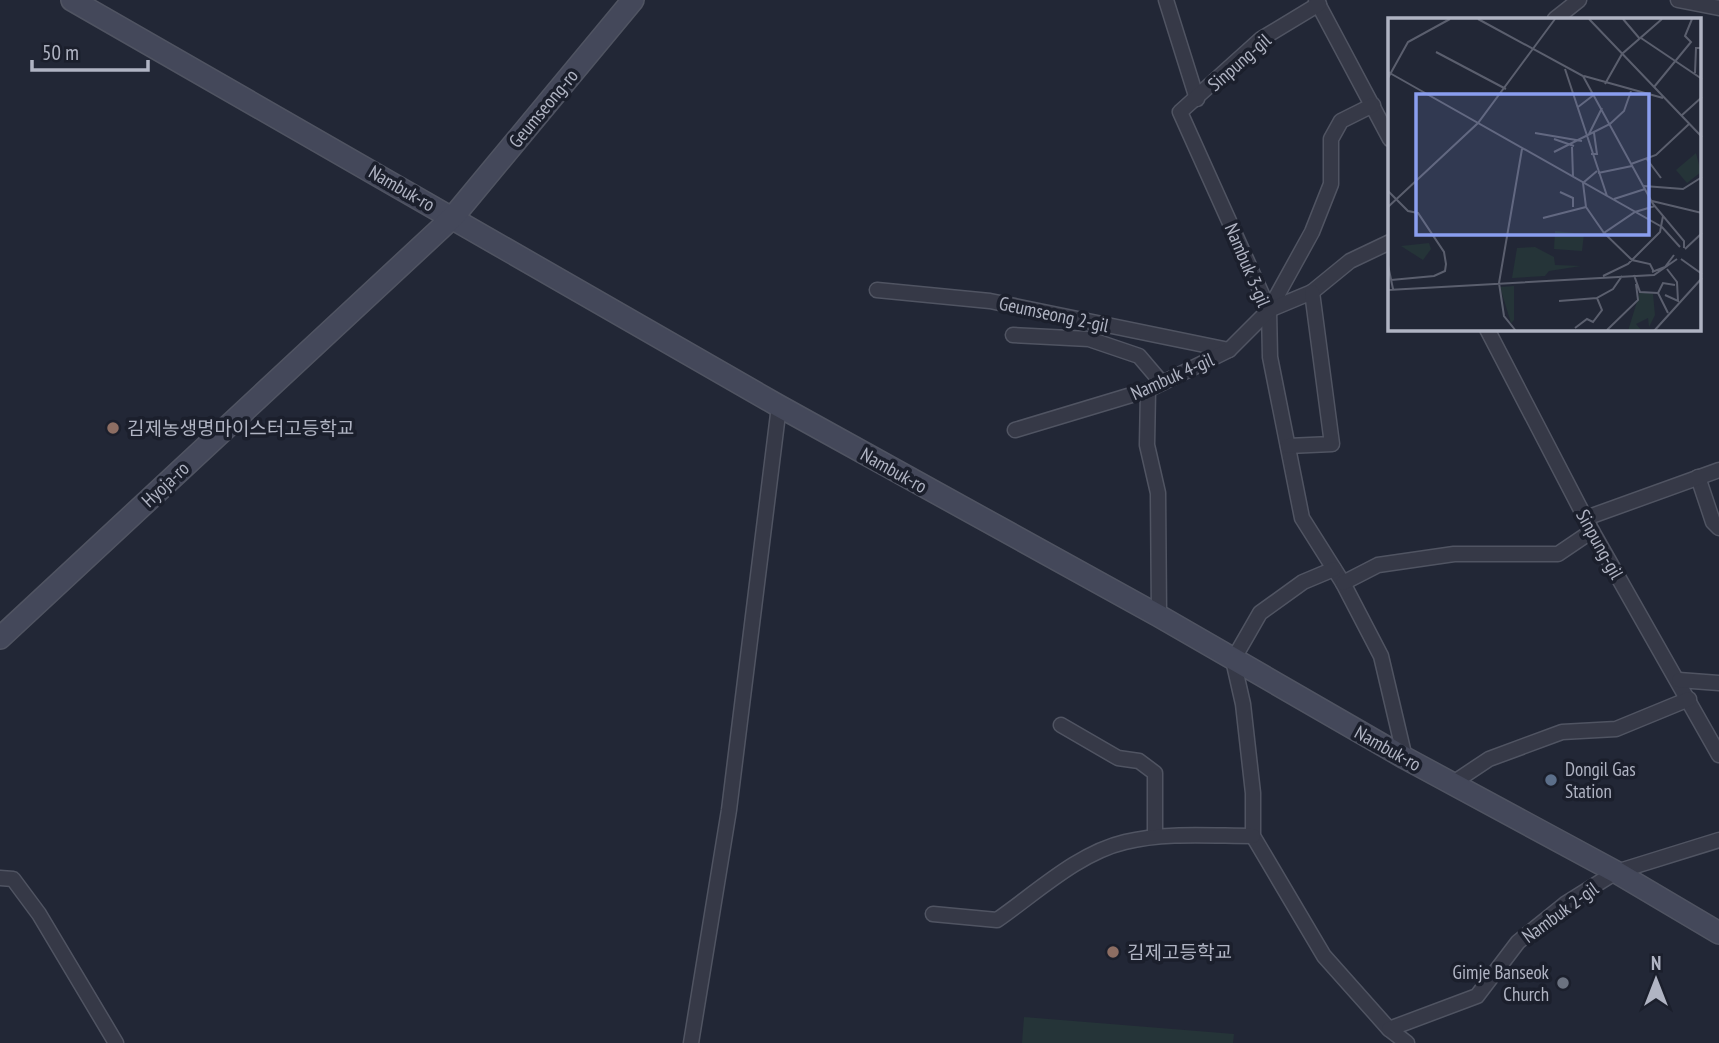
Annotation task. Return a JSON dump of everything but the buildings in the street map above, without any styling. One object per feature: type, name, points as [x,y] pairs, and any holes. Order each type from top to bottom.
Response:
[{"type":"main road","name":"Nambuk-ro","points":[[72,0],[779,405],[1159,616],[1405,758],[1616,872],[1719,933]]},
{"type":"main road","name":"Geumseong-ro","points":[[453,217],[633,0]]},
{"type":"main road","name":"Hyoja-ro","points":[[0,638],[453,217]]},
{"type":"street","points":[[1166,0],[1197,99]]},
{"type":"street","points":[[1556,18],[1579,0]]},
{"type":"street","points":[[1678,0],[1719,8]]},
{"type":"street","name":"Sinpung-gil","points":[[1197,99],[1261,39],[1318,2],[1388,135]]},
{"type":"street","name":"Nambuk 3-gil","points":[[1197,99],[1180,112],[1269,310],[1270,357],[1302,518],[1343,583],[1381,656],[1405,758]]},
{"type":"street","points":[[1269,310],[1312,232],[1331,184],[1331,139],[1341,121],[1373,105]]},
{"type":"street","name":"Nambuk 4-gil","points":[[1015,430],[1148,390],[1229,350],[1269,310],[1312,292],[1350,261],[1388,243]]},
{"type":"street","name":"Geumseong 2-gil","points":[[877,290],[990,301],[1229,350]]},
{"type":"street","points":[[1288,446],[1332,444],[1312,292]]},
{"type":"street","name":"Sinpung-gil","points":[[1488,331],[1589,525],[1719,755]]},
{"type":"street","points":[[1013,335],[1089,339],[1139,356],[1162,383]]},
{"type":"street","points":[[1148,390],[1147,445],[1158,493],[1159,616]]},
{"type":"street","points":[[691,1043],[729,810],[779,405]]},
{"type":"street","points":[[1343,583],[1378,565],[1454,554],[1558,554],[1589,525],[1719,470]]},
{"type":"street","points":[[1698,477],[1713,522],[1719,528]]},
{"type":"street","points":[[1334,569],[1303,582],[1260,613],[1233,660],[1243,704],[1253,793],[1254,836],[1324,956],[1388,1029],[1407,1043]]},
{"type":"street","points":[[1679,680],[1719,683]]},
{"type":"street","points":[[1452,783],[1489,759],[1562,732],[1616,729],[1689,699]]},
{"type":"street","points":[[1061,724],[1118,758],[1139,761],[1155,773],[1155,836]]},
{"type":"street","points":[[933,914],[997,920],[1090,855],[1122,842],[1155,836],[1254,836]]},
{"type":"street","name":"Nambuk 2-gil","points":[[1388,1029],[1477,996],[1518,942],[1565,904],[1616,872],[1719,840]]},
{"type":"street","points":[[0,878],[13,879],[39,914],[116,1043]]},
{"type":"shaded area","points":[[1024,1017],[1234,1034],[1233,1043],[1022,1043]]},
{"type":"place","name":"김제농생명마이스터고등학교","points":[[113,428]]},
{"type":"place","name":"Dongil Gas Station","points":[[1551,780]]},
{"type":"place","name":"김제고등학교","points":[[1113,952]]},
{"type":"place","name":"Gimje Banseok Church","points":[[1563,983]]}]
